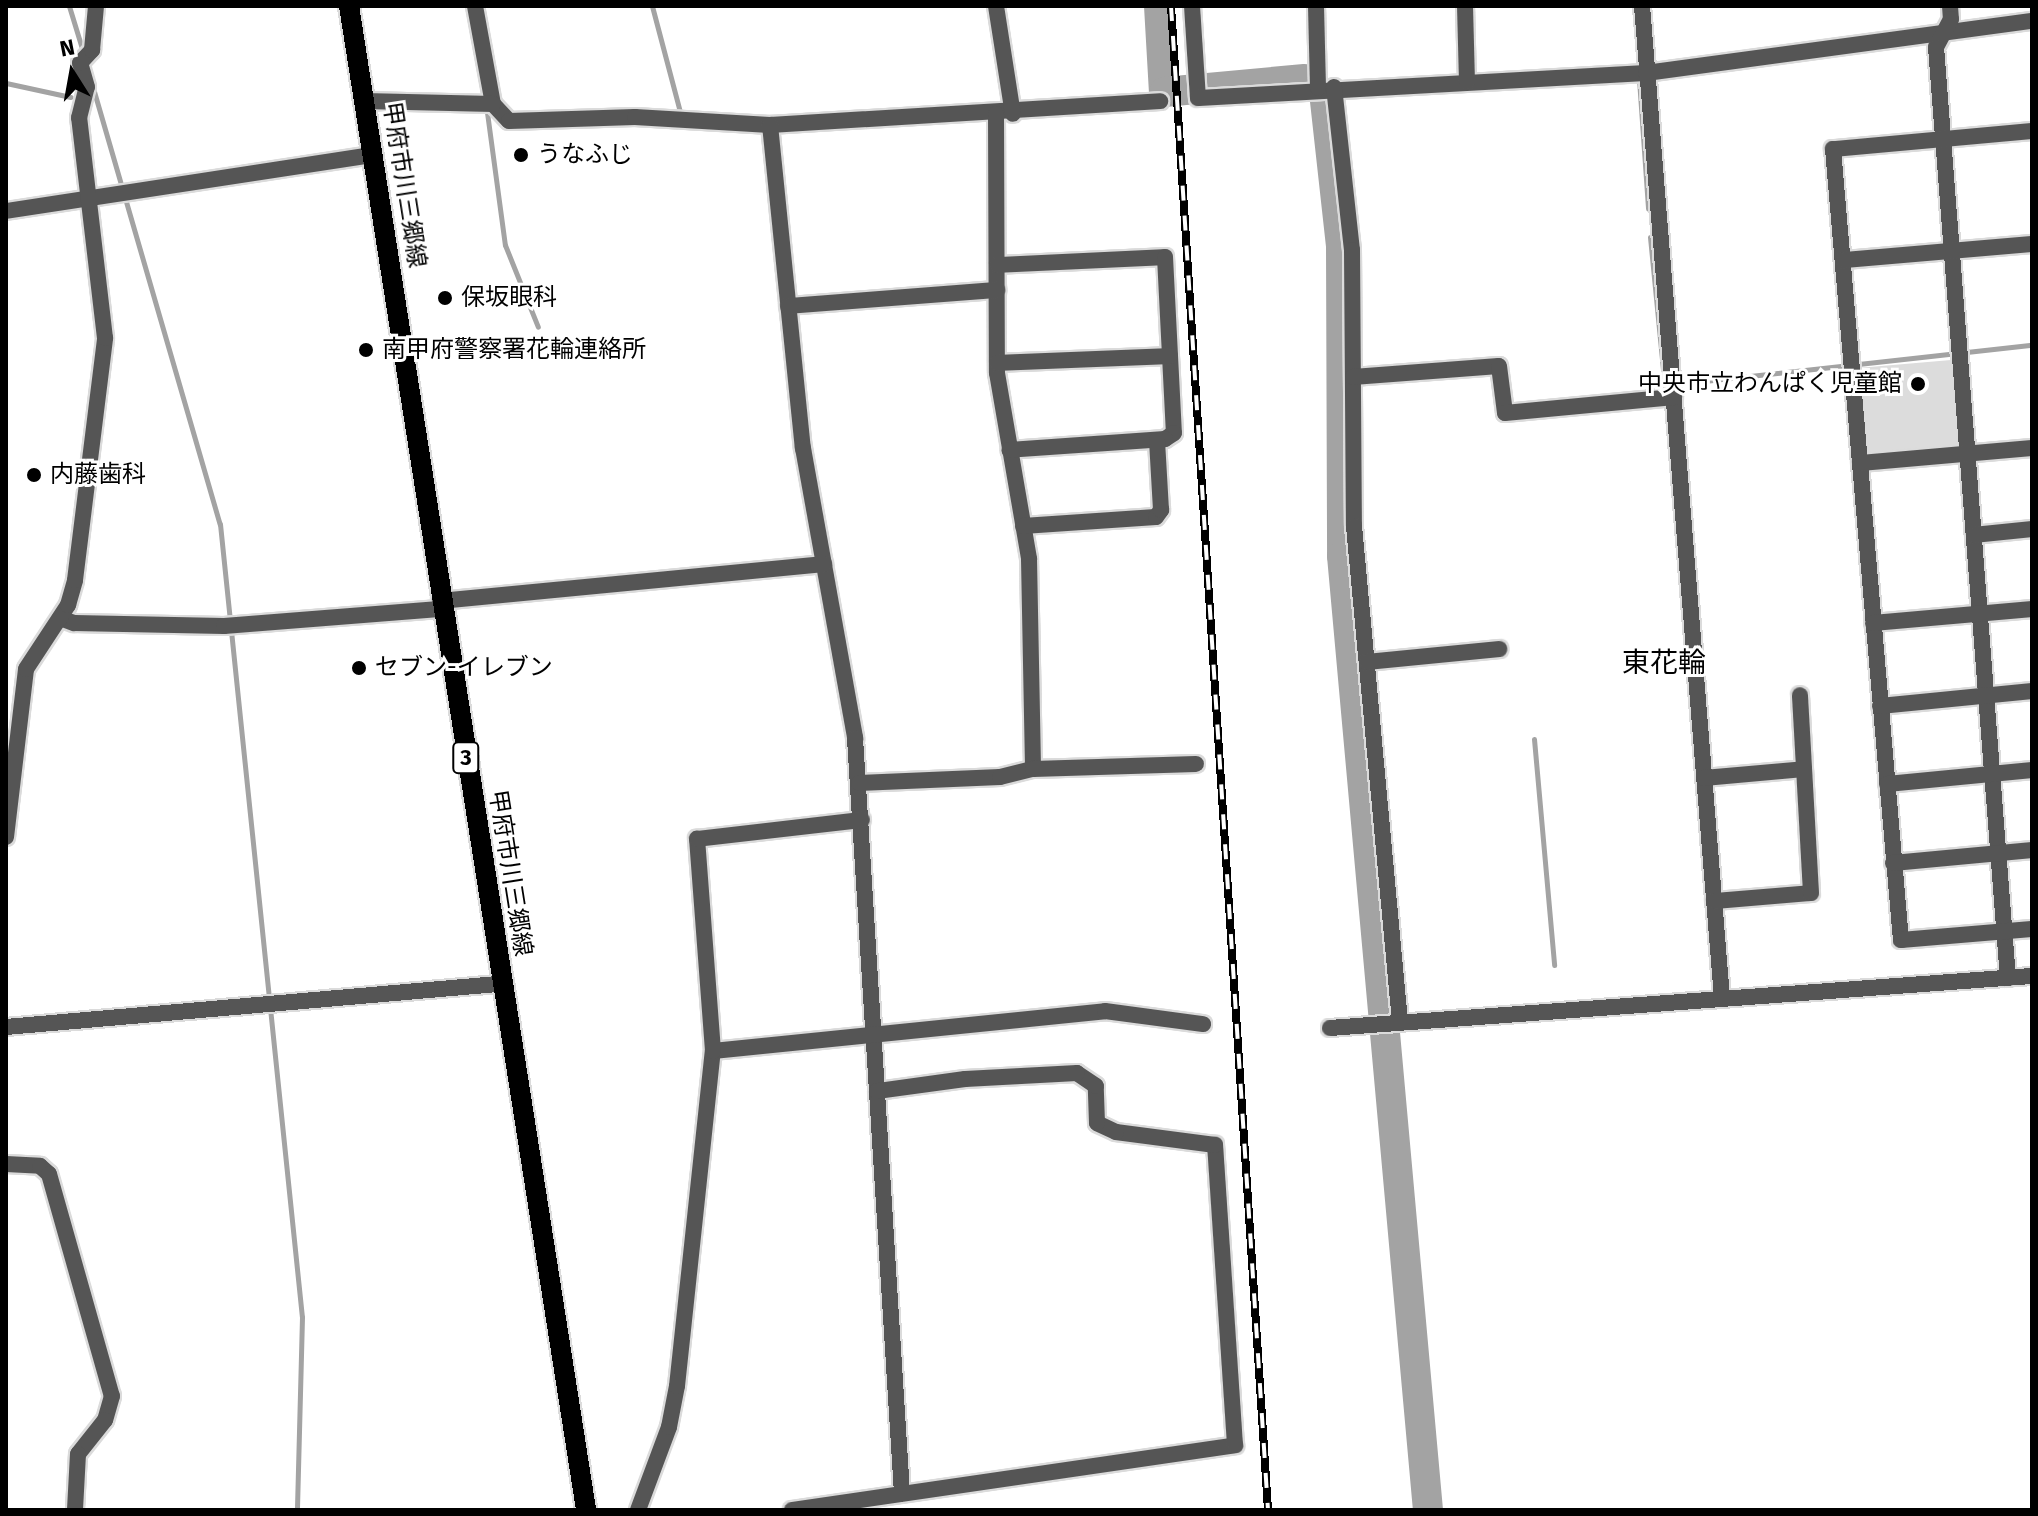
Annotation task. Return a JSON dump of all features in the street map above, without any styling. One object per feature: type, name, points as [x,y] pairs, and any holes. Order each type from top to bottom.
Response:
[{"type":"main road","name":"甲府市川三郷線","points":[[349,6],[586,1510]]},
{"type":"street","points":[[6,837],[26,669],[60,618],[75,580],[105,338],[86,199],[79,118],[87,87],[85,57],[96,6]]},
{"type":"street","points":[[475,6],[488,104]]},
{"type":"street","points":[[996,6],[1004,114],[997,265],[997,363],[1029,559],[1033,769]]},
{"type":"street","points":[[1192,6],[1198,98],[1326,87],[1646,73],[2032,21]]},
{"type":"street","points":[[1316,6],[1352,250],[1354,526],[1397,1022]]},
{"type":"street","points":[[1465,6],[1467,82]]},
{"type":"street","points":[[1642,6],[1722,998]]},
{"type":"street","points":[[1950,6],[1945,31],[1936,47],[2008,978]]},
{"type":"street","points":[[364,101],[488,104],[509,121],[635,117],[770,125],[1004,114],[1160,101]]},
{"type":"street","points":[[770,125],[803,448],[859,783],[871,1032],[902,1494]]},
{"type":"street","points":[[2032,131],[1833,149],[1901,940],[2032,929]]},
{"type":"street","points":[[6,211],[374,155]]},
{"type":"street","points":[[1844,260],[2032,244]]},
{"type":"street","points":[[997,265],[1165,257],[1174,433],[1157,440],[1009,450]]},
{"type":"street","points":[[788,306],[997,290]]},
{"type":"street","points":[[997,363],[1170,356]]},
{"type":"street","points":[[1353,377],[1499,366],[1505,413],[1673,391]]},
{"type":"street","points":[[1023,526],[1156,517],[1161,510],[1157,440]]},
{"type":"street","points":[[1860,463],[2032,448]]},
{"type":"street","points":[[1974,535],[2032,529]]},
{"type":"street","points":[[60,618],[74,623],[231,626],[824,564]]},
{"type":"street","points":[[1873,623],[2032,609]]},
{"type":"street","points":[[1367,662],[1499,649]]},
{"type":"street","points":[[1880,706],[2032,691]]},
{"type":"street","points":[[1714,901],[1811,893],[1800,695]]},
{"type":"street","points":[[859,783],[1000,777],[1033,769],[1196,764]]},
{"type":"street","points":[[1704,778],[1804,769]]},
{"type":"street","points":[[1887,784],[2032,770]]},
{"type":"street","points":[[638,1510],[669,1427],[677,1386],[713,1051],[697,839],[862,820]]},
{"type":"street","points":[[1893,863],[2032,850]]},
{"type":"street","points":[[1330,1028],[2032,976]]},
{"type":"street","points":[[6,1027],[502,984]]},
{"type":"street","points":[[713,1051],[871,1032],[1105,1011],[1203,1024]]},
{"type":"street","points":[[792,1510],[1235,1445],[1215,1145],[1116,1132],[1097,1123],[1096,1086],[1077,1073],[965,1079],[877,1091]]},
{"type":"street","points":[[6,1164],[40,1166],[49,1174],[112,1396],[105,1420],[78,1454],[75,1510]]},
{"type":"shaded area","points":[[1951,360],[1958,447],[1865,455],[1858,368]]},
{"type":"waterway","points":[[69,6],[84,55]]},
{"type":"waterway","points":[[652,6],[681,116]]},
{"type":"waterway","points":[[1159,6],[1164,92],[1304,79]]},
{"type":"waterway","points":[[1639,79],[1648,209]]},
{"type":"waterway","points":[[6,83],[71,97]]},
{"type":"waterway","points":[[93,88],[220,524],[302,1317],[297,1510]]},
{"type":"waterway","points":[[1325,101],[1341,246],[1342,556],[1428,1510]]},
{"type":"waterway","points":[[486,105],[505,245],[538,327]]},
{"type":"waterway","points":[[1650,237],[1664,379]]},
{"type":"waterway","points":[[1677,384],[2032,345]]},
{"type":"waterway","points":[[1534,739],[1554,965]]},
{"type":"railway","points":[[1171,6],[1268,1510]]},
{"type":"place","name":"うなふじ","points":[[521,155]]},
{"type":"place","name":"保坂眼科","points":[[445,298]]},
{"type":"place","name":"南甲府警察署花輪連絡所","points":[[366,350]]},
{"type":"place","name":"中央市立わんぱく児童館","points":[[1918,384]]},
{"type":"place","name":"内藤歯科","points":[[34,475]]},
{"type":"place","name":"セブン-イレブン","points":[[359,668]]},
{"type":"district","name":"東花輪","points":[[1664,663]]}]
